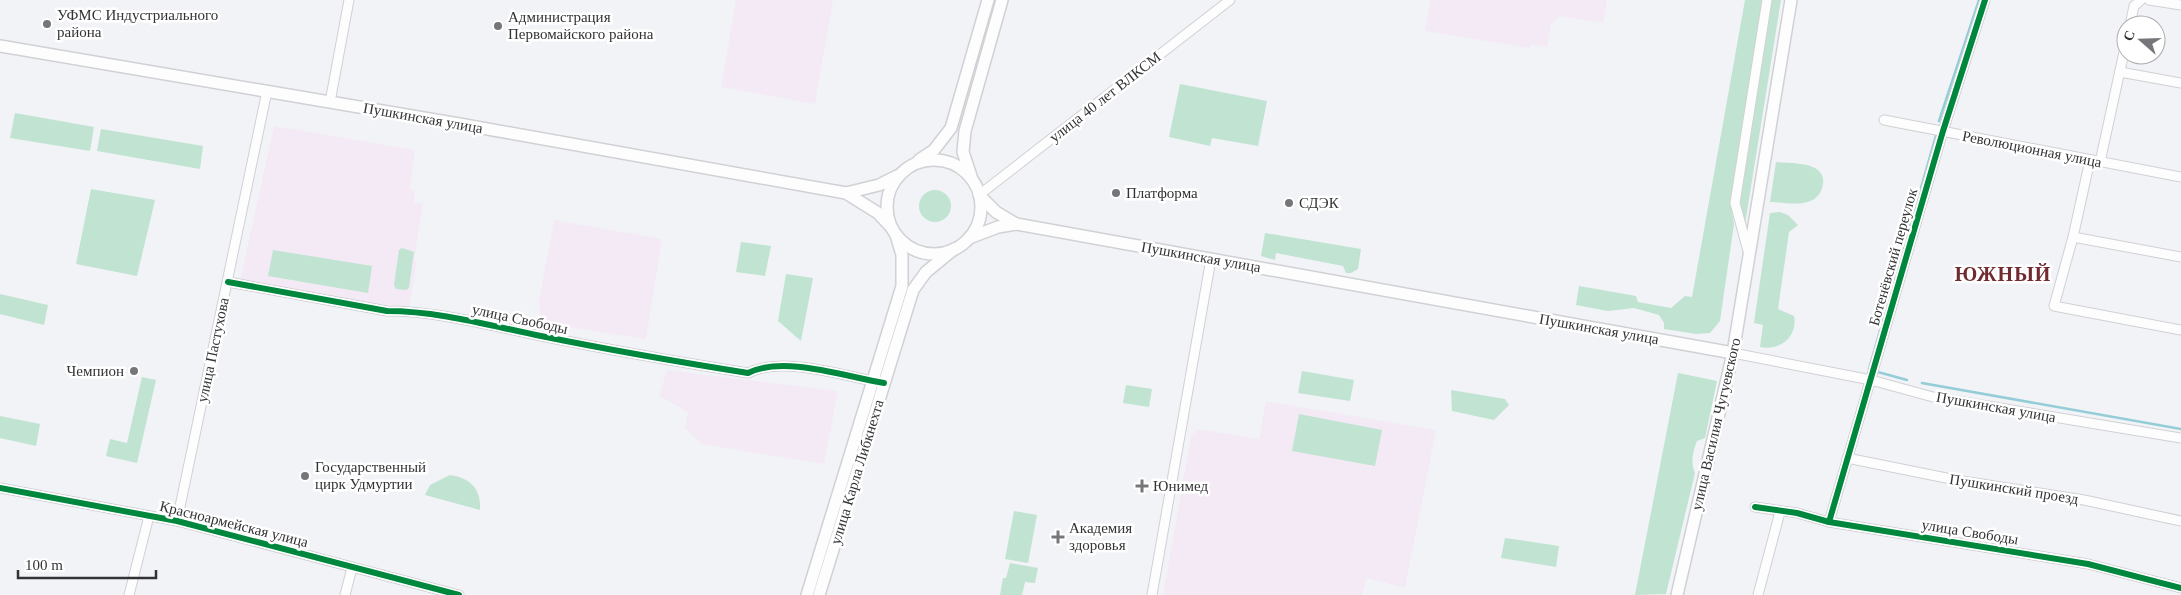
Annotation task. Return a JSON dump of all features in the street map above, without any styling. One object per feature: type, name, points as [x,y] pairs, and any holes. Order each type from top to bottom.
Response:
[{"type":"main road","points":[[988,0],[951,128],[934,150],[898,175],[889,191],[887,200],[888,218],[893,231],[909,247],[918,251],[936,254],[954,250],[969,238],[980,218],[980,195],[972,178],[964,152],[965,131],[1002,0]]},
{"type":"main road","name":"улица Василия Чугуевского","points":[[1677,595],[1734,353],[1791,0]]},
{"type":"main road","name":"Пушкинская улица","points":[[0,46],[846,192],[879,185],[898,175]]},
{"type":"main road","points":[[913,164],[931,159],[950,162],[972,178]]},
{"type":"main road","name":"Пушкинская улица","points":[[846,192],[878,213],[893,231]]},
{"type":"main road","name":"Пушкинская улица","points":[[980,195],[996,212],[1016,224]]},
{"type":"main road","name":"Пушкинская улица","points":[[969,238],[998,227],[1016,224],[1734,353]]},
{"type":"main road","name":"улица Карла Либкнехта","points":[[807,595],[902,286],[902,255],[893,231]]},
{"type":"main road","name":"улица Карла Либкнехта","points":[[820,595],[913,290],[926,272],[954,250]]},
{"type":"street","points":[[330,102],[349,0]]},
{"type":"street","name":"улица 40 лет ВЛКСМ","points":[[980,195],[1230,0]]},
{"type":"street","name":"улица Василия Чугуевского","points":[[1749,253],[1735,203],[1767,0]]},
{"type":"street","name":"Ботенёвский переулок","points":[[1829,522],[1943,131],[1985,0]]},
{"type":"street","points":[[2132,15],[2134,6],[2141,0]]},
{"type":"street","points":[[2149,0],[2181,5]]},
{"type":"street","points":[[2100,162],[2121,65]]},
{"type":"street","points":[[2120,72],[2181,83]]},
{"type":"street","name":"улица Пастухова","points":[[177,521],[267,92]]},
{"type":"street","name":"Революционная улица","points":[[1884,120],[2181,177]]},
{"type":"street","points":[[2090,160],[2073,236],[2054,306],[2181,330]]},
{"type":"street","points":[[2073,236],[2181,257]]},
{"type":"street","points":[[1152,595],[1211,259]]},
{"type":"street","name":"улица Свободы","points":[[228,282],[387,311],[409,311],[475,322],[647,357],[748,373],[759,368],[806,367],[884,383]]},
{"type":"street","name":"Пушкинская улица","points":[[1734,353],[1871,380],[1933,397],[2181,438]]},
{"type":"street","name":"Пушкинский проезд","points":[[1847,458],[1956,480],[2084,500],[2181,521]]},
{"type":"street","name":"Красноармейская улица","points":[[0,488],[177,521],[459,595]]},
{"type":"street","name":"улица Свободы","points":[[1755,507],[1797,513],[1829,522],[2088,564],[2181,588]]},
{"type":"street","points":[[1760,595],[1780,512]]},
{"type":"street","points":[[129,595],[149,516]]},
{"type":"street","points":[[345,595],[352,568]]},
{"type":"shaded area","points":[[736,0],[833,0],[815,104],[721,87]]},
{"type":"shaded area","points":[[1430,0],[1607,0],[1603,23],[1560,16],[1551,24],[1547,47],[1531,44],[1530,48],[1425,31]]},
{"type":"shaded area","points":[[274,126],[415,150],[410,189],[415,190],[414,202],[423,203],[414,261],[417,262],[409,309],[240,281]]},
{"type":"shaded area","points":[[554,220],[662,239],[646,339],[541,323],[539,301]]},
{"type":"shaded area","points":[[667,370],[838,391],[824,464],[701,444],[685,428],[688,412],[659,396]]},
{"type":"shaded area","points":[[1266,401],[1436,430],[1405,588],[1367,578],[1362,595],[1163,595],[1191,436],[1198,429],[1259,439]]},
{"type":"green space","points":[[1745,0],[1763,0],[1730,201],[1734,224],[1720,321],[1710,333],[1696,334],[1664,329],[1664,323],[1659,315],[1634,308],[1608,311],[1576,305],[1579,286],[1636,296],[1638,302],[1671,308],[1685,296],[1692,297]]},
{"type":"green space","points":[[1772,0],[1781,0],[1745,224],[1740,204]]},
{"type":"green space","points":[[1180,84],[1267,101],[1258,146],[1212,138],[1210,146],[1169,137]]},
{"type":"green space","points":[[15,113],[94,127],[90,151],[10,138]]},
{"type":"green space","points":[[101,129],[203,146],[200,169],[97,151]]},
{"type":"green space","points":[[1776,162],[1803,164],[1818,170],[1822,175],[1823,184],[1816,198],[1794,204],[1770,202]]},
{"type":"green space","points":[[91,189],[155,200],[137,276],[76,264]]},
{"type":"green space","points":[[935,190],[941,191],[946,195],[950,200],[950,212],[946,217],[941,221],[935,222],[929,221],[924,217],[920,212],[919,206],[920,200],[924,195],[929,191]]},
{"type":"green space","points":[[1780,212],[1788,215],[1798,225],[1789,232],[1778,309],[1794,316],[1795,324],[1786,341],[1767,348],[1760,347],[1763,325],[1754,323],[1770,213]]},
{"type":"green space","points":[[1265,233],[1361,249],[1358,269],[1351,273],[1346,273],[1343,266],[1276,253],[1275,260],[1261,256]]},
{"type":"green space","points":[[741,242],[771,246],[765,276],[736,272]]},
{"type":"green space","points":[[402,248],[414,252],[407,290],[396,289],[394,285],[399,250]]},
{"type":"green space","points":[[273,250],[372,266],[368,293],[268,276]]},
{"type":"green space","points":[[786,274],[813,278],[801,341],[778,321]]},
{"type":"green space","points":[[0,294],[48,305],[44,325],[0,314]]},
{"type":"green space","points":[[1302,371],[1354,380],[1350,401],[1298,393]]},
{"type":"green space","points":[[1678,373],[1717,381],[1705,438],[1697,441],[1693,453],[1692,461],[1695,473],[1666,594],[1635,595]]},
{"type":"green space","points":[[142,377],[156,380],[137,463],[106,456],[110,439],[127,443]]},
{"type":"green space","points":[[1126,385],[1152,389],[1149,407],[1123,403]]},
{"type":"green space","points":[[1451,390],[1505,399],[1509,405],[1494,420],[1452,411]]},
{"type":"green space","points":[[1299,414],[1382,430],[1375,466],[1292,451]]},
{"type":"green space","points":[[0,416],[40,424],[36,446],[0,438]]},
{"type":"green space","points":[[450,475],[457,476],[473,485],[479,496],[480,510],[425,495],[430,485]]},
{"type":"green space","points":[[1014,511],[1037,515],[1028,563],[1005,559]]},
{"type":"green space","points":[[1505,538],[1559,546],[1556,567],[1501,558]]},
{"type":"green space","points":[[1010,563],[1038,568],[1035,583],[1025,582],[1022,595],[1000,595],[1003,578],[1006,578]]},
{"type":"waterway","points":[[1939,121],[1979,0]]},
{"type":"waterway","points":[[1869,369],[1937,132]]},
{"type":"waterway","points":[[1878,372],[1907,380]]},
{"type":"waterway","points":[[1922,383],[2181,429]]},
{"type":"cycle path","points":[[1829,522],[1943,131],[1985,0]]},
{"type":"cycle path","points":[[228,282],[387,311],[445,316],[593,346],[748,373],[763,368],[779,366],[797,367],[834,372],[884,383]]},
{"type":"cycle path","points":[[0,488],[177,521],[459,595]]},
{"type":"cycle path","points":[[1755,507],[1797,513],[1829,522],[2088,564],[2181,588]]},
{"type":"place","name":"УФМС Индустриального района","points":[[47,24]]},
{"type":"place","name":"Администрация Первомайского района","points":[[498,26]]},
{"type":"place","name":"Платформа","points":[[1116,193]]},
{"type":"place","name":"СДЭК","points":[[1289,203]]},
{"type":"place","name":"Чемпион","points":[[134,371]]},
{"type":"place","name":"Государственный цирк Удмуртии","points":[[305,476]]},
{"type":"place","name":"Юнимед","points":[[1142,486]]},
{"type":"place","name":"Академия здоровья","points":[[1058,537]]},
{"type":"district","name":"ЮЖНЫЙ","points":[[2003,274]]}]
